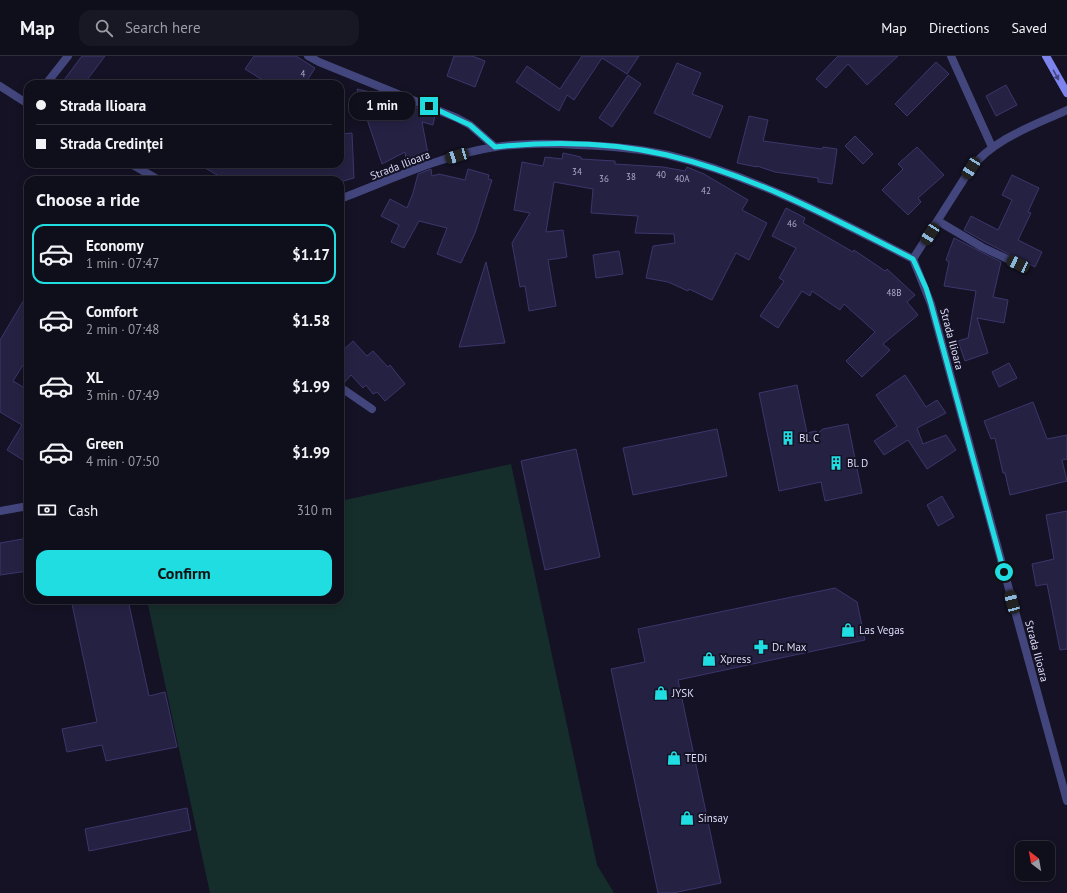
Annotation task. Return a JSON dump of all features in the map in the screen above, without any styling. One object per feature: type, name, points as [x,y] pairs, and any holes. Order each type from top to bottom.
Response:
[{"type":"main road","points":[[1046,56],[1067,93]]},
{"type":"street","points":[[49,80],[68,56]]},
{"type":"street","points":[[308,56],[319,62],[457,118],[470,125],[495,147]]},
{"type":"street","points":[[951,56],[992,146]]},
{"type":"street","points":[[0,86],[24,101]]},
{"type":"street","points":[[913,259],[980,156],[992,146],[1067,110]]},
{"type":"street","name":"Strada Ilioara","points":[[344,197],[436,162],[479,150],[495,147],[533,144],[612,146],[667,155],[722,171],[793,199],[913,259],[926,288],[931,304],[1067,801]]},
{"type":"street","points":[[138,168],[152,176]]},
{"type":"street","points":[[938,221],[982,247],[1018,264]]},
{"type":"street","points":[[344,390],[372,409]]},
{"type":"street","points":[[0,511],[24,507]]},
{"type":"green space","points":[[511,464],[597,865],[614,893],[210,893],[148,604],[344,604],[344,500]]},
{"type":"building","points":[[82,56],[105,56],[87,80],[64,80]]},
{"type":"building","points":[[254,56],[296,56],[315,68],[308,80],[263,80],[245,69]]},
{"type":"building","points":[[454,56],[472,56],[485,61],[475,87],[447,76]]},
{"type":"building","points":[[582,56],[639,56],[627,74],[602,58],[574,100],[567,95],[559,111],[516,82],[527,66],[560,89]]},
{"type":"building","points":[[838,56],[898,56],[867,85],[848,64],[826,88],[816,79]]},
{"type":"building","points":[[936,62],[949,74],[907,116],[895,104]]},
{"type":"building","points":[[677,63],[701,73],[692,94],[723,106],[710,138],[654,113]]},
{"type":"building","points":[[628,75],[641,84],[612,127],[599,118]]},
{"type":"building","points":[[1006,85],[1017,105],[996,116],[986,96]]},
{"type":"building","points":[[357,89],[389,96],[435,115],[433,125],[422,122],[429,159],[421,161],[423,155],[406,159],[405,152],[382,164]]},
{"type":"building","points":[[749,116],[768,120],[763,141],[822,149],[823,147],[837,149],[832,184],[818,182],[818,178],[775,172],[757,166],[737,163]]},
{"type":"building","points":[[352,133],[354,178],[344,181],[344,176],[219,176],[205,168],[344,168],[344,134]]},
{"type":"building","points":[[855,136],[873,154],[863,164],[845,146]]},
{"type":"building","points":[[917,147],[944,175],[918,198],[921,202],[908,215],[882,190],[903,169],[898,164]]},
{"type":"building","points":[[563,153],[581,157],[581,159],[615,161],[615,164],[663,167],[685,171],[687,167],[704,174],[748,200],[742,210],[767,223],[749,260],[736,253],[712,300],[689,289],[688,291],[668,282],[646,278],[653,246],[675,243],[674,234],[635,233],[638,216],[591,213],[593,189],[554,182],[546,232],[563,230],[567,257],[548,260],[556,306],[529,311],[525,286],[520,287],[512,243],[530,213],[514,210],[522,162],[543,166],[545,157],[562,159]]},
{"type":"building","points":[[431,169],[432,176],[439,174],[465,180],[468,169],[489,175],[488,179],[492,180],[475,233],[461,263],[437,254],[447,228],[419,221],[404,248],[391,242],[399,225],[381,216],[390,199],[407,208],[418,174]]},
{"type":"building","points":[[1012,175],[1039,188],[1028,212],[1031,213],[1018,240],[1042,252],[1035,267],[964,230],[971,216],[998,230],[1012,200],[1002,195]]},
{"type":"building","points":[[786,208],[805,218],[803,223],[853,252],[854,250],[885,271],[887,269],[915,295],[907,302],[918,315],[883,344],[890,350],[862,377],[846,361],[875,332],[844,304],[840,310],[812,291],[810,296],[802,291],[778,328],[760,316],[784,281],[779,278],[796,248],[772,236]]},
{"type":"building","points":[[954,238],[1001,262],[993,297],[1008,300],[1004,323],[977,318],[988,353],[965,361],[958,341],[968,338],[976,291],[944,286],[949,262],[946,260]]},
{"type":"building","points":[[619,251],[623,274],[596,278],[593,255]]},
{"type":"building","points":[[486,262],[505,343],[459,347]]},
{"type":"building","points":[[24,300],[24,363],[13,381],[24,388],[24,461],[7,450],[22,425],[0,412],[0,340]]},
{"type":"building","points":[[353,341],[367,356],[373,351],[388,367],[390,365],[405,384],[385,401],[377,392],[373,394],[366,385],[363,388],[351,375],[344,383],[344,349]]},
{"type":"building","points":[[1009,363],[1017,378],[999,387],[992,372]]},
{"type":"building","points":[[905,375],[926,407],[937,400],[946,413],[917,428],[923,444],[946,435],[956,450],[927,469],[908,440],[884,455],[874,441],[897,426],[876,395]]},
{"type":"building","points":[[797,385],[807,433],[816,431],[818,433],[823,429],[848,424],[862,493],[825,501],[821,482],[779,491],[759,393]]},
{"type":"building","points":[[1033,402],[1047,439],[1067,435],[1067,459],[1062,460],[1067,481],[1010,495],[995,438],[991,439],[984,421]]},
{"type":"building","points":[[717,429],[727,476],[633,495],[623,448]]},
{"type":"building","points":[[576,449],[600,557],[545,570],[521,461]]},
{"type":"building","points":[[942,496],[954,517],[938,526],[927,505]]},
{"type":"building","points":[[1067,511],[1067,649],[1060,650],[1047,584],[1036,586],[1032,564],[1054,559],[1046,515]]},
{"type":"building","points":[[24,539],[24,572],[0,575],[0,543]]},
{"type":"building","points":[[835,588],[857,602],[865,640],[678,680],[721,883],[673,893],[658,893],[611,669],[645,662],[638,629]]},
{"type":"building","points":[[72,604],[129,604],[149,696],[165,692],[177,747],[106,761],[102,745],[67,752],[62,729],[97,722]]},
{"type":"building","points":[[187,808],[191,830],[89,851],[85,829]]},
{"type":"place","name":"Bl. C","points":[[788,438]]},
{"type":"place","name":"Bl. D","points":[[836,463]]},
{"type":"place","name":"Las Vegas","points":[[848,630]]},
{"type":"place","name":"Dr. Max","points":[[761,647]]},
{"type":"place","name":"Xpress","points":[[709,659]]},
{"type":"place","name":"JYSK","points":[[661,693]]},
{"type":"place","name":"TEDi","points":[[674,758]]},
{"type":"place","name":"Sinsay","points":[[687,818]]},
{"type":"route","points":[[429,106],[470,125],[495,147],[533,144],[612,146],[667,155],[722,171],[793,199],[913,259],[926,288],[931,304],[1004,572]]}]
